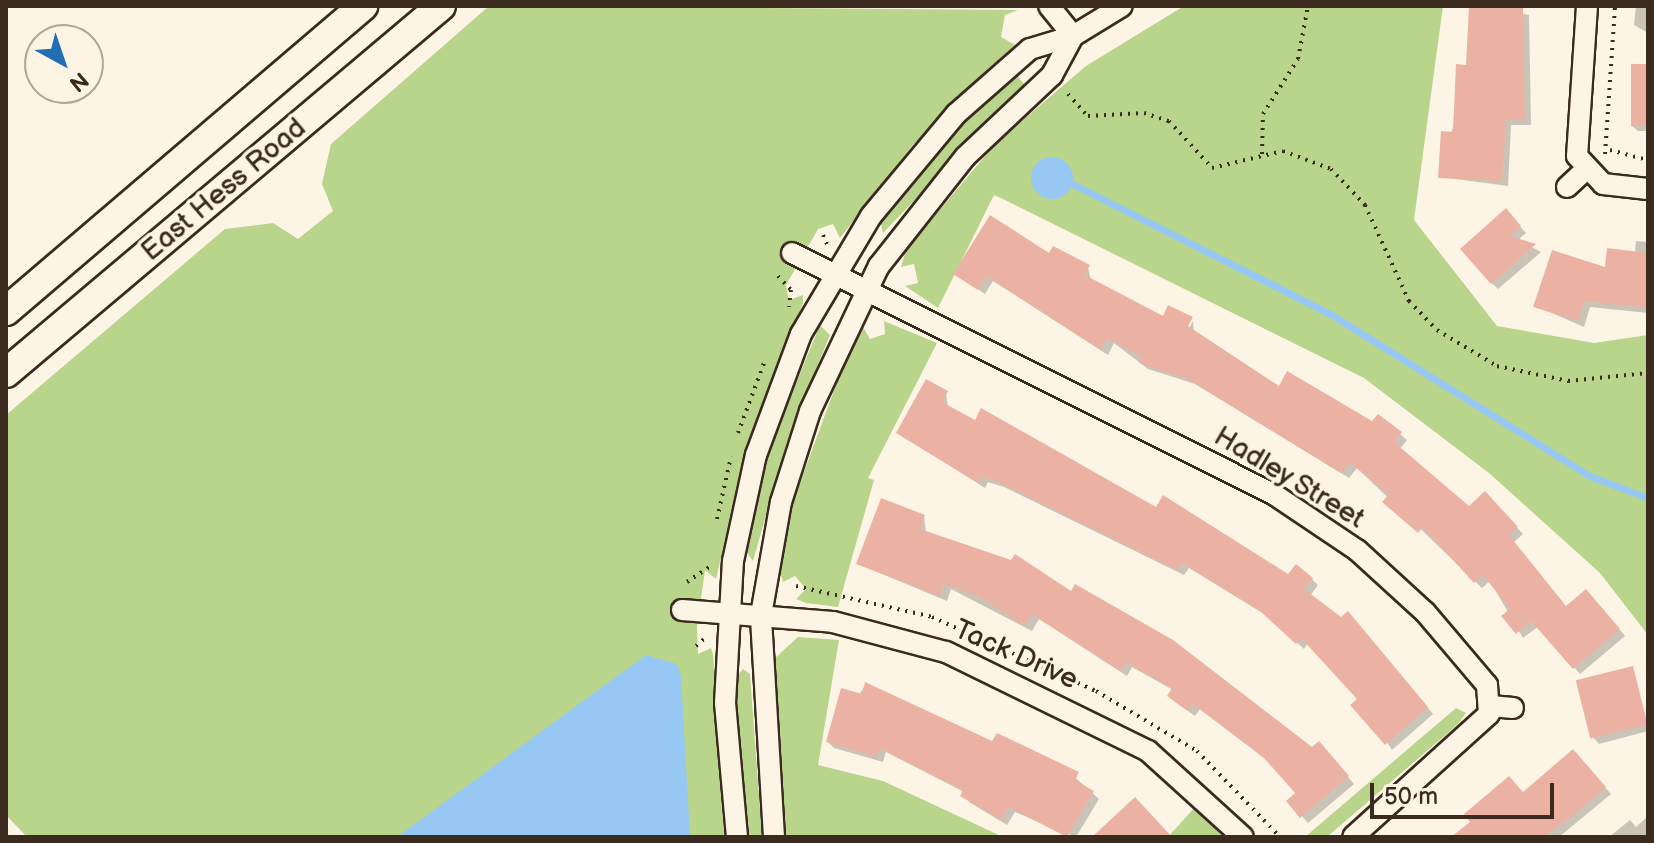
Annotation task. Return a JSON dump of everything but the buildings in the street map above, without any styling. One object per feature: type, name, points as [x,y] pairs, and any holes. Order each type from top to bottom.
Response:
[{"type":"main road","name":"East Hess Road","points":[[6,311],[363,6]]},
{"type":"main road","name":"East Hess Road","points":[[6,373],[441,6]]},
{"type":"street","points":[[1049,6],[1073,36]]},
{"type":"street","points":[[737,837],[725,703],[728,611],[756,455],[792,356],[834,274],[887,194],[956,114],[1030,49],[1073,36],[1122,6]]},
{"type":"street","points":[[1587,6],[1576,145],[1603,184],[1648,189]]},
{"type":"street","points":[[774,837],[761,615],[781,502],[803,427],[865,290],[947,178],[1052,75],[1073,36]]},
{"type":"street","points":[[1567,187],[1592,164]]},
{"type":"street","name":"Hadley Street","points":[[792,253],[1316,520],[1425,612],[1484,680],[1491,706]]},
{"type":"street","name":"Tack Drive","points":[[682,610],[728,611],[879,631],[1004,677],[1148,751],[1243,837]]},
{"type":"street","points":[[1353,837],[1474,735],[1491,706],[1513,708]]},
{"type":"path","points":[[1262,154],[1263,114],[1298,59],[1308,6]]},
{"type":"path","points":[[1615,6],[1603,141],[1610,150],[1648,160]]},
{"type":"path","points":[[1068,94],[1088,116],[1144,113],[1169,121],[1212,168],[1230,170],[1262,154],[1305,155],[1346,182],[1371,215],[1409,301],[1466,351],[1534,378],[1648,373]]},
{"type":"path","points":[[1592,164],[1610,150]]},
{"type":"path","points":[[823,235],[827,244]]},
{"type":"path","points":[[791,290],[802,286]]},
{"type":"path","points":[[788,592],[796,586],[791,575]]},
{"type":"path","points":[[702,579],[707,585]]},
{"type":"path","points":[[696,646],[704,639]]},
{"type":"green space","points":[[489,6],[1018,10],[1005,15],[1001,37],[1015,45],[912,146],[840,238],[833,224],[818,229],[786,285],[789,300],[803,295],[803,303],[749,438],[716,579],[705,570],[697,627],[698,654],[711,648],[713,654],[727,837],[27,837],[6,815],[6,415],[225,229],[273,223],[298,239],[333,211],[322,184],[331,144]]},
{"type":"green space","points":[[1184,6],[1443,6],[1414,220],[1497,326],[1594,343],[1648,335],[1648,635],[1600,573],[1489,473],[1364,378],[1003,199],[994,195],[938,308],[905,286],[918,283],[914,264],[901,267],[906,250],[996,143],[1086,66]]},
{"type":"green space","points":[[1015,73],[1025,85],[883,233],[880,220],[946,139]]},
{"type":"green space","points":[[884,321],[937,343],[868,478],[874,480],[838,607],[806,603],[796,599],[806,589],[795,576],[783,582],[780,571],[790,510],[854,336],[863,327],[870,339],[885,334]]},
{"type":"green space","points":[[820,325],[830,335],[787,442],[753,561],[745,550],[765,459]]},
{"type":"green space","points":[[798,637],[839,640],[818,765],[883,781],[1003,837],[785,837],[773,660]]},
{"type":"green space","points":[[743,669],[750,674],[762,837],[748,837],[735,678]]},
{"type":"green space","points":[[1456,708],[1466,713],[1457,725],[1327,837],[1305,837]]},
{"type":"green space","points":[[1195,807],[1223,837],[1168,837]]},
{"type":"water","points":[[1052,157],[1067,163],[1073,178],[1067,193],[1052,199],[1037,193],[1031,178],[1037,163]]},
{"type":"water","points":[[646,655],[677,664],[681,676],[690,837],[397,837]]},
{"type":"waterway","points":[[1069,182],[1332,315],[1590,476],[1648,498]]}]
